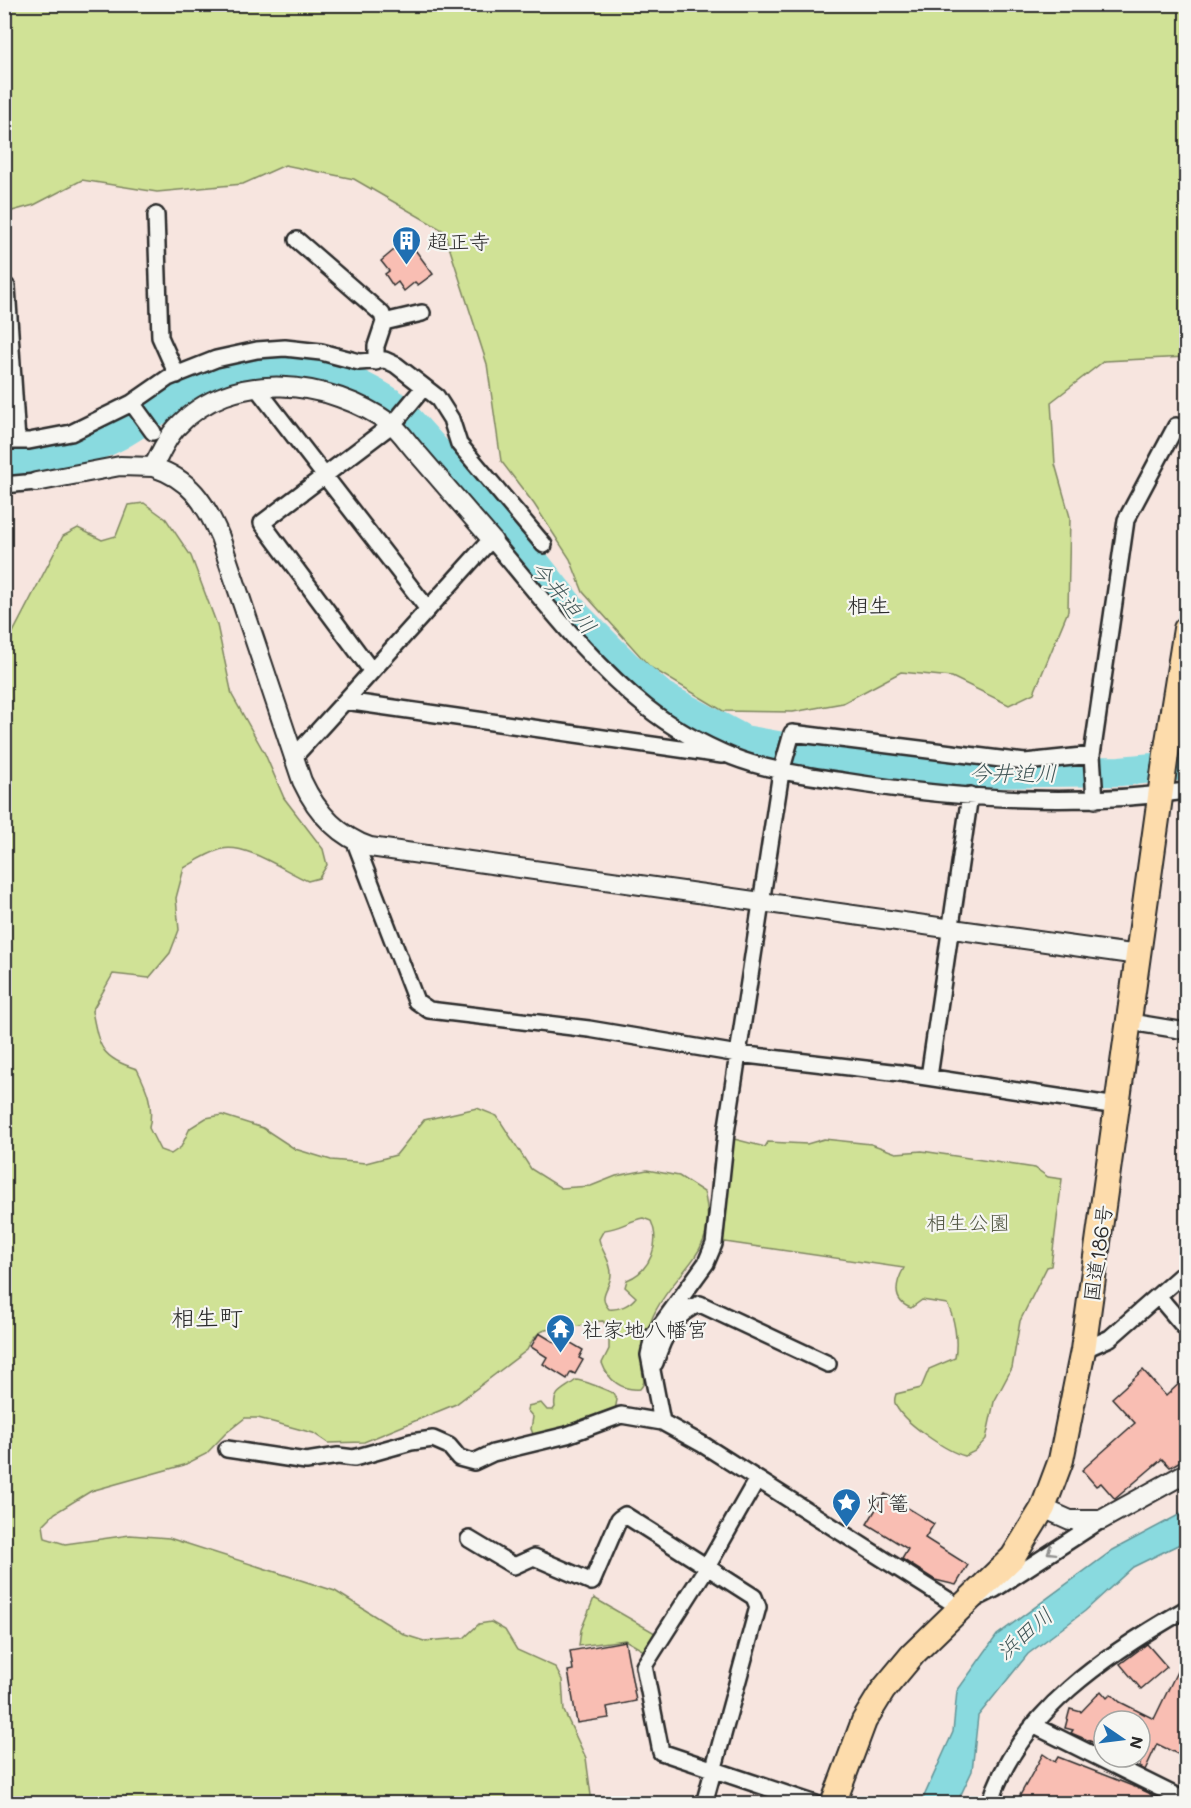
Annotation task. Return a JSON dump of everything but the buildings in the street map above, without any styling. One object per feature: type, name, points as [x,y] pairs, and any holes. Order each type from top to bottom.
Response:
[{"type":"highway","name":"国道186号","points":[[831,1803],[864,1721],[879,1698],[913,1654],[1013,1557],[1043,1508],[1061,1460],[1083,1350],[1166,754],[1186,629]]},
{"type":"street","points":[[156,215],[160,337],[177,375]]},
{"type":"street","points":[[297,240],[382,314],[384,322],[376,346],[376,362]]},
{"type":"street","points":[[7,287],[11,441],[71,433],[134,406],[177,375],[216,359],[276,349],[321,352],[359,362],[385,360],[396,365],[422,390],[446,408],[459,444],[544,545]]},
{"type":"street","points":[[384,322],[422,313]]},
{"type":"street","points":[[256,387],[427,608]]},
{"type":"street","points":[[153,467],[176,428],[191,414],[222,397],[256,387],[319,390],[357,404],[393,424],[584,647],[622,687],[672,725],[731,756]]},
{"type":"street","points":[[371,670],[262,524],[393,424],[422,390]]},
{"type":"street","points":[[134,406],[153,432]]},
{"type":"street","points":[[1094,795],[1092,758],[1126,520],[1176,426],[1186,431]]},
{"type":"street","points":[[4,485],[36,482],[120,466],[153,467],[176,476],[189,485],[209,512],[220,537],[293,758],[310,798],[329,822],[355,842],[370,847],[1138,955]]},
{"type":"street","points":[[293,758],[427,608],[485,546],[493,541]]},
{"type":"street","points":[[345,701],[731,756],[873,785],[970,795],[1094,795],[1162,788],[1186,790]]},
{"type":"street","points":[[662,1422],[651,1375],[649,1355],[653,1336],[706,1263],[714,1244],[738,1054],[782,766],[790,736],[795,732],[1025,762],[1092,758]]},
{"type":"street","points":[[929,1077],[970,795]]},
{"type":"street","points":[[355,842],[416,1001],[429,1010],[589,1029],[738,1054],[929,1077],[1117,1106]]},
{"type":"street","points":[[1130,1022],[1186,1031]]},
{"type":"street","points":[[1083,1350],[1110,1338],[1186,1271]]},
{"type":"street","points":[[1158,1296],[1186,1329]]},
{"type":"street","points":[[651,1375],[657,1355],[677,1319],[683,1312],[700,1304],[828,1364]]},
{"type":"street","points":[[227,1449],[306,1461],[338,1456],[354,1458],[411,1442],[433,1440],[449,1446],[459,1458],[474,1462],[493,1453],[567,1435],[621,1415],[662,1422],[757,1479],[959,1607],[995,1589],[1101,1520],[1186,1473]]},
{"type":"street","points":[[757,1479],[707,1567],[644,1666],[661,1752],[713,1770],[831,1803]]},
{"type":"street","points":[[1043,1508],[1070,1520],[1101,1520]]},
{"type":"street","points":[[469,1539],[514,1566],[534,1557],[592,1582],[619,1519],[625,1515],[754,1597],[758,1607],[704,1803]]},
{"type":"street","points":[[990,1803],[1002,1770],[1033,1725],[1091,1670],[1135,1638],[1186,1609]]},
{"type":"street","points":[[1033,1725],[1186,1801]]},
{"type":"green space","points":[[5,4],[1186,5],[1186,357],[1104,361],[1051,402],[1055,464],[1070,517],[1068,611],[1034,693],[1009,705],[952,677],[901,672],[843,703],[793,712],[723,711],[650,667],[583,592],[570,559],[534,504],[501,461],[487,364],[444,231],[354,179],[285,165],[243,184],[157,192],[82,180],[34,205],[5,213]]},
{"type":"green space","points":[[144,503],[166,519],[191,556],[217,625],[232,695],[265,754],[284,798],[323,849],[327,865],[319,878],[308,881],[243,850],[222,849],[207,855],[184,868],[176,898],[179,930],[170,953],[149,978],[113,974],[92,1011],[97,1033],[108,1055],[137,1069],[149,1098],[151,1112],[149,1128],[160,1150],[171,1154],[181,1147],[190,1128],[206,1118],[222,1115],[263,1128],[295,1149],[331,1160],[366,1163],[396,1155],[424,1120],[477,1108],[497,1116],[531,1169],[561,1188],[591,1186],[616,1176],[647,1170],[679,1176],[704,1192],[708,1212],[707,1229],[695,1257],[666,1294],[653,1316],[644,1346],[642,1371],[644,1381],[640,1389],[622,1386],[608,1375],[602,1363],[609,1349],[609,1329],[603,1321],[546,1330],[536,1336],[527,1350],[456,1404],[364,1442],[328,1443],[313,1433],[258,1418],[245,1418],[226,1433],[206,1454],[184,1465],[91,1491],[55,1513],[43,1525],[45,1538],[65,1544],[130,1535],[169,1538],[335,1591],[405,1635],[424,1641],[464,1638],[479,1624],[491,1622],[505,1630],[517,1650],[555,1667],[562,1680],[564,1711],[586,1758],[592,1803],[5,1804],[5,648],[63,536],[78,528],[102,540],[116,536],[128,505]],"holes":[[[643,1218],[651,1221],[655,1239],[651,1256],[642,1270],[627,1280],[625,1287],[636,1297],[624,1306],[609,1309],[604,1296],[611,1270],[599,1239],[604,1230]]]},
{"type":"green space","name":"相生公園","points":[[734,1139],[765,1147],[768,1142],[807,1144],[824,1139],[871,1144],[896,1153],[922,1151],[1035,1168],[1048,1177],[1062,1179],[1051,1266],[1047,1267],[1020,1321],[1012,1368],[994,1402],[986,1439],[975,1451],[965,1456],[937,1442],[915,1427],[895,1403],[896,1394],[921,1388],[929,1369],[955,1358],[956,1351],[954,1323],[947,1304],[922,1300],[911,1308],[900,1301],[897,1285],[904,1268],[725,1242],[720,1244]]},
{"type":"green space","points":[[576,1380],[590,1383],[613,1393],[617,1400],[615,1410],[607,1416],[540,1436],[533,1434],[531,1429],[533,1417],[527,1410],[528,1406],[541,1403],[547,1410],[553,1410],[558,1394]]},
{"type":"green space","points":[[594,1598],[655,1633],[644,1651],[625,1640],[579,1646],[581,1630]]},
{"type":"water","name":"浜田川","points":[[1186,1511],[1186,1541],[1133,1567],[1085,1611],[1028,1654],[978,1716],[972,1771],[957,1803],[921,1803],[953,1732],[957,1691],[997,1635],[1113,1550]]},
{"type":"waterway","name":"今井迫川","points":[[4,463],[63,455],[106,442],[197,386],[232,371],[257,366],[282,365],[330,374],[353,382],[397,407],[524,549],[577,616],[628,667],[662,696],[744,740],[868,762],[975,773],[1120,771],[1186,765]]},
{"type":"place","name":"超正寺","points":[[406,266]]},
{"type":"place","name":"社家地八幡宮","points":[[561,1354]]},
{"type":"place","name":"灯篭","points":[[846,1528]]},
{"type":"district","name":"相生","points":[[869,604]]},
{"type":"district","name":"相生町","points":[[207,1316]]}]
